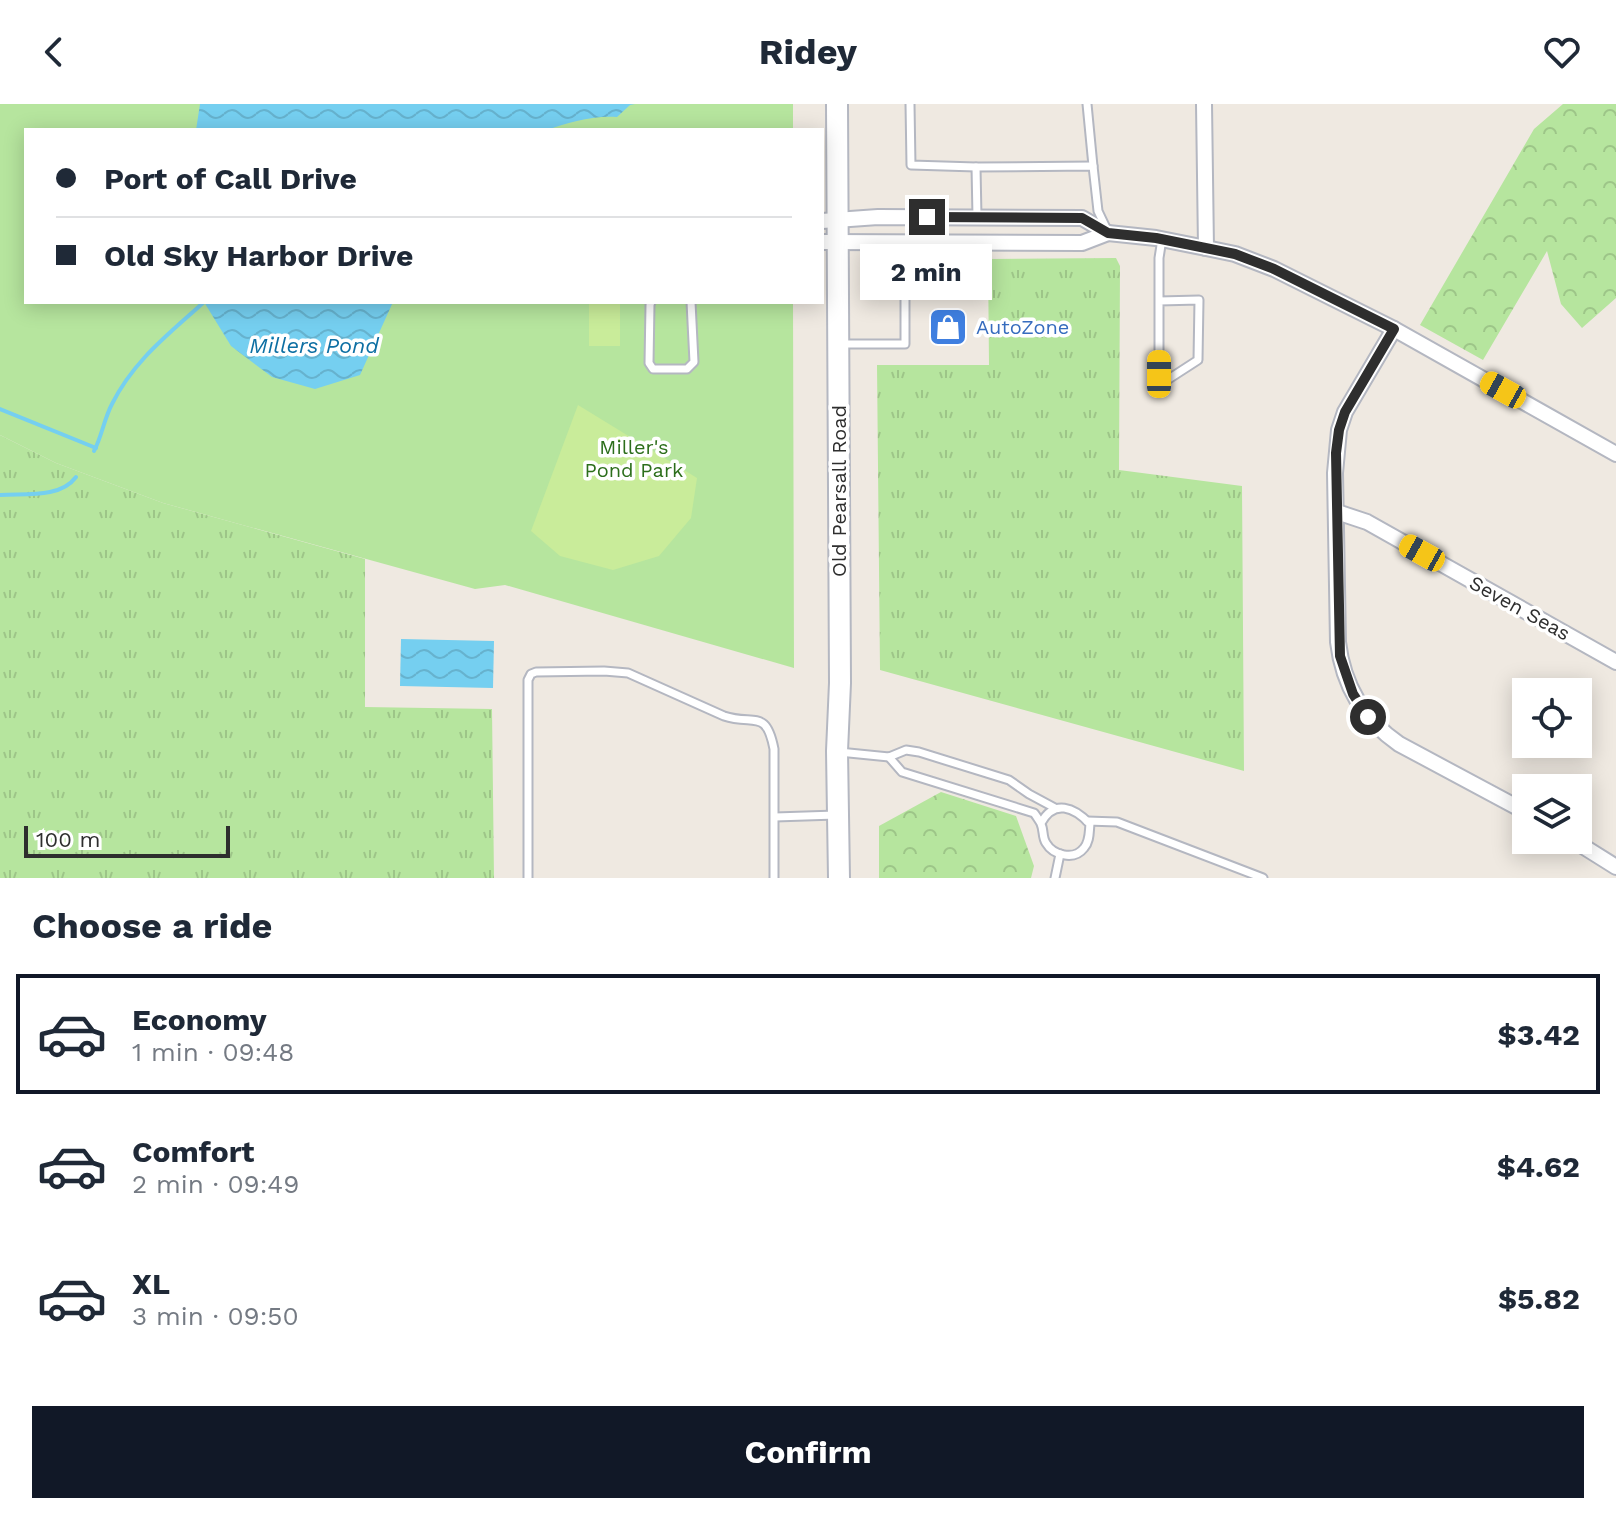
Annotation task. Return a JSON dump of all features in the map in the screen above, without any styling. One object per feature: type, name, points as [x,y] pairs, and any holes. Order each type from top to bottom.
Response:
[{"type":"main road","name":"Old Pearsall Road","points":[[837,104],[830,242],[839,344],[839,878]]},
{"type":"street","points":[[1204,104],[1206,248]]},
{"type":"street","points":[[830,220],[878,217],[1082,218],[1108,233],[1162,239],[1235,254],[1274,269],[1394,329],[1614,449]]},
{"type":"street","points":[[830,242],[1082,243],[1108,233]]},
{"type":"street","points":[[1394,329],[1345,412],[1339,430],[1335,473],[1340,656],[1347,682],[1360,706],[1377,727],[1399,744],[1512,805]]},
{"type":"street","name":"Seven Seas","points":[[1337,512],[1367,522],[1616,662]]},
{"type":"street","points":[[1592,852],[1616,867]]},
{"type":"lane","points":[[910,104],[911,165],[1093,166]]},
{"type":"lane","points":[[1087,104],[1098,211],[1108,233]]},
{"type":"lane","points":[[976,167],[977,218]]},
{"type":"lane","points":[[1159,301],[1199,300],[1198,360],[1164,382],[1159,374],[1159,301],[1159,258],[1162,239]]},
{"type":"lane","points":[[839,344],[905,344],[905,275],[958,274],[957,243]]},
{"type":"lane","points":[[650,304],[649,363],[653,369],[687,369],[694,362],[691,304]]},
{"type":"lane","points":[[528,878],[528,680],[536,672],[604,671],[628,673],[724,716],[761,722],[771,732],[774,749],[774,878]]},
{"type":"lane","points":[[837,751],[889,757],[906,750],[1009,780],[1055,808],[1075,810],[1087,821],[1090,824],[1089,835],[1083,850],[1066,856],[1060,854],[1046,844],[1041,823],[1034,813],[902,772],[889,757]]},
{"type":"lane","points":[[1041,823],[1055,808]]},
{"type":"lane","points":[[775,817],[838,815]]},
{"type":"lane","points":[[1087,821],[1117,822],[1263,878]]},
{"type":"lane","points":[[1055,878],[1060,854]]},
{"type":"green space","name":"Miller's Pond Park","points":[[0,104],[793,104],[793,128],[24,128],[24,304],[793,304],[794,668],[505,585],[475,589],[163,503],[56,463],[0,435]]},
{"type":"green space","points":[[1563,104],[1616,104],[1616,298],[1582,328],[1561,304],[1547,251],[1483,360],[1420,325],[1534,129]]},
{"type":"green space","points":[[1116,258],[1120,266],[1119,470],[1242,486],[1244,771],[880,670],[877,365],[989,365],[988,259]]},
{"type":"green space","points":[[589,304],[620,304],[620,346],[589,346]]},
{"type":"green space","points":[[578,405],[697,478],[691,518],[659,556],[613,570],[560,556],[531,531]]},
{"type":"green space","points":[[0,435],[56,463],[163,503],[365,559],[365,707],[492,709],[494,878],[0,878]]},
{"type":"green space","points":[[941,792],[1016,816],[1034,866],[1031,878],[879,878],[879,826]]},
{"type":"water","points":[[200,104],[635,104],[617,117],[590,118],[552,128],[196,128]]},
{"type":"water","name":"Millers Pond","points":[[205,304],[392,304],[360,375],[315,389],[272,377],[231,346]]},
{"type":"water","points":[[401,639],[494,641],[493,688],[400,686]]},
{"type":"waterway","points":[[94,451],[109,410],[131,374],[153,348],[202,304]]},
{"type":"waterway","points":[[0,409],[96,448]]},
{"type":"waterway","points":[[0,495],[51,492],[61,489],[76,477]]},
{"type":"place","name":"AutoZone","points":[[948,327]]},
{"type":"route","points":[[927,217],[1082,218],[1108,233],[1156,238],[1235,254],[1274,269],[1394,329],[1345,412],[1336,453],[1338,642],[1347,682],[1368,717]]}]
